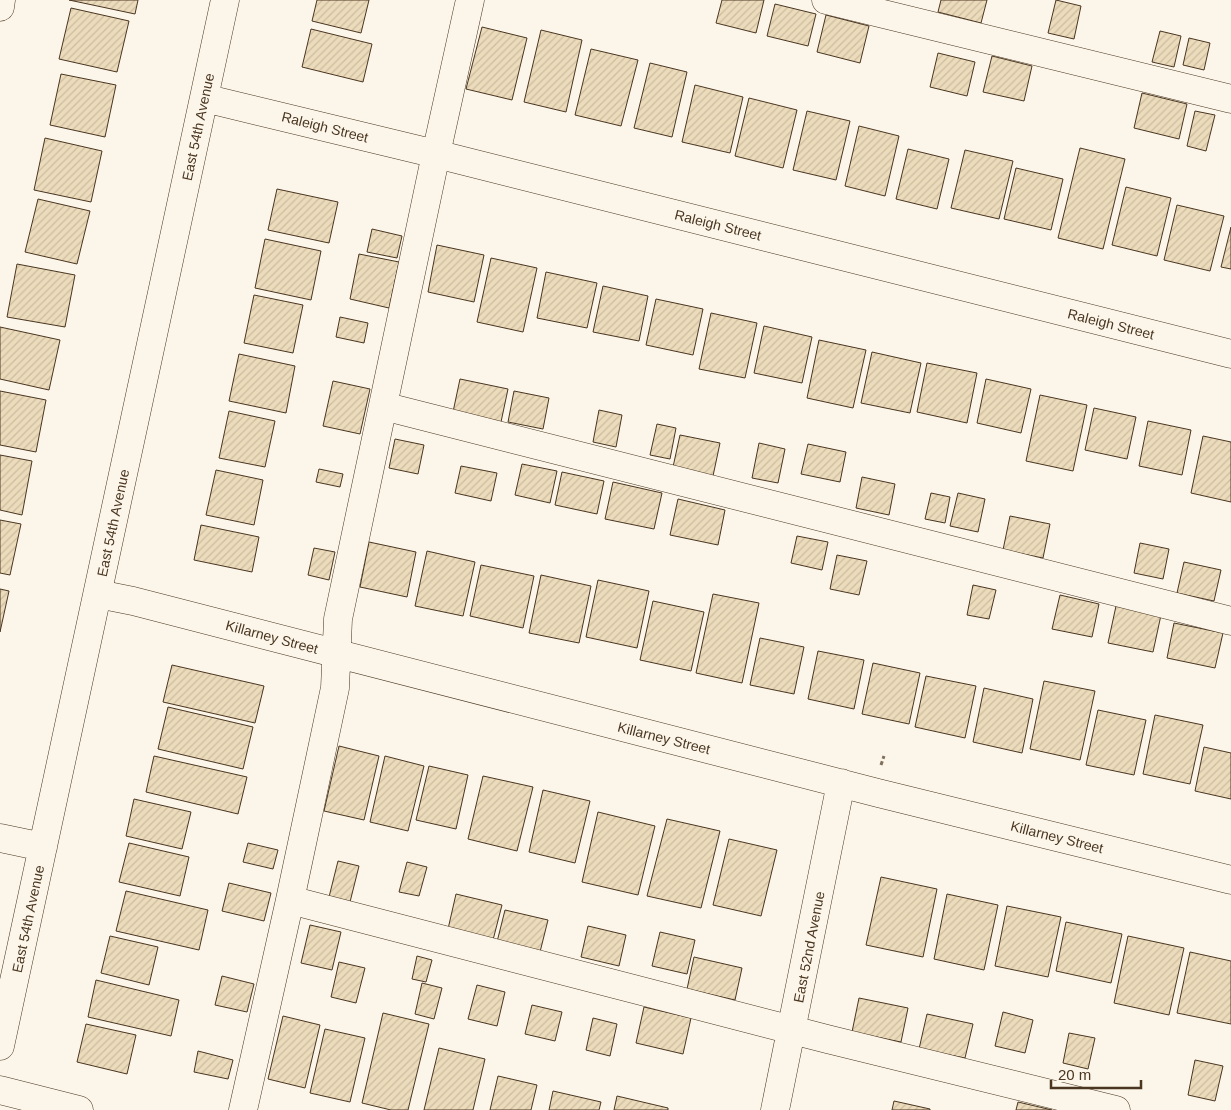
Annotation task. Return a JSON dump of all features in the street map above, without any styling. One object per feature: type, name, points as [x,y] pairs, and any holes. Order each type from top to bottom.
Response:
[{"type":"street","points":[[0,7],[1,0]]},
{"type":"street","name":"East 54th Avenue","points":[[0,1046],[6,992],[43,847],[225,0]]},
{"type":"street","points":[[243,1110],[335,688],[338,619],[470,0]]},
{"type":"street","points":[[826,0],[1231,99]]},
{"type":"street","name":"Raleigh Street","points":[[204,98],[436,154],[1231,354]]},
{"type":"street","points":[[383,406],[1231,621]]},
{"type":"street","name":"Killarney Street","points":[[98,594],[134,601],[841,783],[1231,880]]},
{"type":"street","name":"East 52nd Avenue","points":[[775,1110],[841,783]]},
{"type":"street","points":[[0,838],[43,847]]},
{"type":"street","points":[[290,900],[1116,1110]]},
{"type":"street","points":[[0,1090],[79,1110]]},
{"type":"building","points":[[69,0],[138,0],[135,14]]},
{"type":"building","points":[[317,0],[369,0],[361,33],[312,21]]},
{"type":"building","points":[[722,0],[764,0],[756,33],[716,23]]},
{"type":"building","points":[[941,0],[987,0],[981,23],[938,12]]},
{"type":"building","points":[[1056,0],[1081,6],[1074,39],[1048,33]]},
{"type":"building","points":[[775,4],[816,14],[808,46],[767,36]]},
{"type":"building","points":[[71,8],[129,21],[117,72],[59,59]]},
{"type":"building","points":[[826,15],[869,26],[860,63],[817,52]]},
{"type":"building","points":[[482,27],[527,38],[512,100],[466,89]]},
{"type":"building","points":[[311,29],[372,44],[363,82],[302,67]]},
{"type":"building","points":[[541,30],[582,40],[566,112],[524,102]]},
{"type":"building","points":[[1160,31],[1181,36],[1174,67],[1152,62]]},
{"type":"building","points":[[1189,38],[1210,43],[1204,70],[1183,65]]},
{"type":"building","points":[[591,49],[638,60],[621,126],[575,115]]},
{"type":"building","points":[[938,53],[975,62],[967,96],[930,87]]},
{"type":"building","points":[[992,56],[1032,66],[1024,101],[983,92]]},
{"type":"building","points":[[650,63],[687,72],[672,137],[634,128]]},
{"type":"building","points":[[61,74],[116,85],[105,137],[50,125]]},
{"type":"building","points":[[695,85],[743,97],[730,153],[682,142]]},
{"type":"building","points":[[1142,93],[1187,104],[1179,139],[1134,128]]},
{"type":"building","points":[[749,98],[797,110],[783,168],[735,156]]},
{"type":"building","points":[[807,111],[850,121],[836,180],[793,170]]},
{"type":"building","points":[[1195,111],[1215,115],[1206,151],[1187,146]]},
{"type":"building","points":[[859,126],[899,136],[885,196],[845,186]]},
{"type":"building","points":[[45,138],[102,151],[91,202],[34,190]]},
{"type":"building","points":[[1080,148],[1125,159],[1103,249],[1058,238]]},
{"type":"building","points":[[908,149],[949,159],[937,209],[896,199]]},
{"type":"building","points":[[965,150],[1013,161],[999,219],[951,208]]},
{"type":"building","points":[[1016,168],[1063,179],[1051,230],[1004,219]]},
{"type":"building","points":[[1126,187],[1171,198],[1157,256],[1112,245]]},
{"type":"building","points":[[277,189],[338,202],[329,243],[268,230]]},
{"type":"building","points":[[38,199],[90,211],[77,264],[25,252]]},
{"type":"building","points":[[1177,205],[1224,216],[1210,271],[1164,260]]},
{"type":"building","points":[[1231,227],[1231,269],[1221,267]]},
{"type":"building","points":[[372,229],[402,236],[397,258],[367,252]]},
{"type":"building","points":[[265,239],[321,251],[311,300],[255,288]]},
{"type":"building","points":[[437,245],[484,255],[474,302],[428,292]]},
{"type":"building","points":[[359,254],[399,262],[389,308],[350,299]]},
{"type":"building","points":[[491,258],[537,268],[523,332],[477,322]]},
{"type":"building","points":[[17,264],[75,275],[65,327],[7,317]]},
{"type":"building","points":[[546,272],[597,283],[587,328],[537,318]]},
{"type":"building","points":[[603,286],[648,296],[639,341],[593,332]]},
{"type":"building","points":[[254,295],[303,305],[293,353],[244,343]]},
{"type":"building","points":[[656,299],[703,309],[693,355],[646,345]]},
{"type":"building","points":[[711,313],[757,323],[745,378],[699,369]]},
{"type":"building","points":[[340,317],[368,323],[364,343],[336,337]]},
{"type":"building","points":[[764,326],[812,337],[802,383],[754,373]]},
{"type":"building","points":[[0,327],[60,340],[49,390],[0,379]]},
{"type":"building","points":[[819,340],[866,350],[853,408],[807,398]]},
{"type":"building","points":[[872,352],[921,363],[910,413],[861,403]]},
{"type":"building","points":[[239,354],[295,366],[286,413],[229,401]]},
{"type":"building","points":[[927,363],[977,373],[967,423],[917,412]]},
{"type":"building","points":[[460,379],[508,389],[501,422],[453,412]]},
{"type":"building","points":[[986,379],[1031,389],[1021,433],[977,423]]},
{"type":"building","points":[[333,381],[370,389],[360,434],[323,426]]},
{"type":"building","points":[[0,391],[46,400],[36,452],[0,445]]},
{"type":"building","points":[[514,391],[549,398],[543,429],[508,422]]},
{"type":"building","points":[[1040,395],[1087,405],[1073,471],[1026,461]]},
{"type":"building","points":[[1094,408],[1136,417],[1127,459],[1085,450]]},
{"type":"building","points":[[599,410],[622,415],[616,447],[593,442]]},
{"type":"building","points":[[229,411],[275,421],[265,467],[219,458]]},
{"type":"building","points":[[1148,421],[1191,430],[1182,475],[1139,466]]},
{"type":"building","points":[[657,424],[676,428],[670,459],[650,455]]},
{"type":"building","points":[[680,435],[720,443],[713,476],[673,467]]},
{"type":"building","points":[[1203,436],[1231,442],[1231,502],[1191,493]]},
{"type":"building","points":[[395,439],[424,445],[418,474],[389,468]]},
{"type":"building","points":[[759,443],[785,449],[778,483],[752,478]]},
{"type":"building","points":[[808,444],[846,452],[840,482],[801,474]]},
{"type":"building","points":[[0,455],[32,461],[22,515],[0,510]]},
{"type":"building","points":[[522,464],[557,471],[550,503],[515,495]]},
{"type":"building","points":[[461,466],[497,473],[491,501],[455,493]]},
{"type":"building","points":[[319,469],[343,474],[340,487],[316,482]]},
{"type":"building","points":[[216,470],[263,480],[254,525],[206,515]]},
{"type":"building","points":[[562,472],[604,481],[597,514],[555,505]]},
{"type":"building","points":[[862,477],[895,484],[889,515],[856,508]]},
{"type":"building","points":[[613,482],[662,493],[654,529],[605,519]]},
{"type":"building","points":[[931,493],[950,497],[945,523],[925,519]]},
{"type":"building","points":[[958,493],[985,499],[978,532],[950,526]]},
{"type":"building","points":[[678,499],[725,510],[718,545],[670,535]]},
{"type":"building","points":[[1010,516],[1050,524],[1043,558],[1003,550]]},
{"type":"building","points":[[0,520],[21,524],[10,575],[0,573]]},
{"type":"building","points":[[201,525],[259,537],[252,572],[194,560]]},
{"type":"building","points":[[797,536],[828,542],[822,570],[791,563]]},
{"type":"building","points":[[369,542],[416,552],[407,597],[360,587]]},
{"type":"building","points":[[1140,543],[1169,549],[1163,579],[1134,573]]},
{"type":"building","points":[[314,548],[335,552],[329,580],[308,575]]},
{"type":"building","points":[[427,551],[475,562],[463,616],[415,606]]},
{"type":"building","points":[[837,555],[867,561],[859,595],[830,589]]},
{"type":"building","points":[[1184,562],[1221,570],[1214,601],[1177,593]]},
{"type":"building","points":[[481,565],[534,576],[523,628],[470,616]]},
{"type":"building","points":[[541,575],[591,586],[579,643],[529,633]]},
{"type":"building","points":[[598,580],[649,591],[637,648],[586,637]]},
{"type":"building","points":[[973,585],[996,590],[989,619],[967,615]]},
{"type":"building","points":[[0,589],[9,591],[0,632]]},
{"type":"building","points":[[713,594],[759,603],[742,683],[696,673]]},
{"type":"building","points":[[1060,595],[1099,604],[1092,637],[1052,629]]},
{"type":"building","points":[[653,601],[704,612],[691,671],[640,660]]},
{"type":"building","points":[[1116,606],[1161,615],[1153,652],[1108,643]]},
{"type":"building","points":[[1174,623],[1223,633],[1215,668],[1167,658]]},
{"type":"building","points":[[760,638],[804,647],[794,694],[750,685]]},
{"type":"building","points":[[818,651],[864,660],[854,709],[808,699]]},
{"type":"building","points":[[873,663],[920,673],[909,724],[862,714]]},
{"type":"building","points":[[172,665],[264,686],[255,723],[163,702]]},
{"type":"building","points":[[926,676],[976,686],[965,738],[915,727]]},
{"type":"building","points":[[1044,681],[1095,691],[1080,760],[1030,749]]},
{"type":"building","points":[[984,688],[1033,699],[1022,753],[973,742]]},
{"type":"building","points":[[168,707],[253,727],[243,769],[158,749]]},
{"type":"building","points":[[1098,710],[1146,720],[1134,775],[1086,765]]},
{"type":"building","points":[[1155,715],[1203,725],[1190,784],[1143,774]]},
{"type":"building","points":[[339,746],[379,756],[364,820],[324,811]]},
{"type":"building","points":[[1204,747],[1231,753],[1231,799],[1195,791]]},
{"type":"building","points":[[154,756],[247,777],[238,814],[146,792]]},
{"type":"building","points":[[385,756],[424,766],[408,831],[370,822]]},
{"type":"building","points":[[429,766],[468,775],[456,829],[416,820]]},
{"type":"building","points":[[483,776],[533,787],[517,851],[468,839]]},
{"type":"building","points":[[543,790],[590,801],[575,863],[529,852]]},
{"type":"building","points":[[134,799],[191,812],[182,849],[126,836]]},
{"type":"building","points":[[598,812],[655,826],[638,895],[582,882]]},
{"type":"building","points":[[667,819],[720,831],[701,908],[647,896]]},
{"type":"building","points":[[729,839],[777,850],[761,916],[713,905]]},
{"type":"building","points":[[129,843],[189,857],[180,896],[119,882]]},
{"type":"building","points":[[248,843],[278,850],[273,869],[243,862]]},
{"type":"building","points":[[338,861],[359,866],[350,902],[329,897]]},
{"type":"building","points":[[407,862],[427,867],[419,896],[399,892]]},
{"type":"building","points":[[881,877],[937,889],[923,957],[866,945]]},
{"type":"building","points":[[229,883],[271,893],[264,921],[222,911]]},
{"type":"building","points":[[126,891],[208,910],[199,950],[116,931]]},
{"type":"building","points":[[456,894],[502,905],[493,940],[448,929]]},
{"type":"building","points":[[947,894],[998,905],[984,970],[934,959]]},
{"type":"building","points":[[1007,906],[1061,917],[1048,977],[995,966]]},
{"type":"building","points":[[505,910],[548,920],[540,952],[497,942]]},
{"type":"building","points":[[1066,922],[1122,934],[1111,983],[1056,971]]},
{"type":"building","points":[[310,925],[341,932],[332,970],[301,963]]},
{"type":"building","points":[[588,926],[626,935],[619,966],[581,957]]},
{"type":"building","points":[[660,932],[695,940],[687,974],[652,966]]},
{"type":"building","points":[[110,936],[158,947],[149,985],[101,973]]},
{"type":"building","points":[[1128,936],[1184,948],[1169,1015],[1114,1003]]},
{"type":"building","points":[[1190,952],[1231,961],[1231,1024],[1177,1013]]},
{"type":"building","points":[[417,956],[432,960],[426,982],[412,979]]},
{"type":"building","points":[[694,957],[742,968],[735,1000],[687,989]]},
{"type":"building","points":[[339,962],[365,968],[356,1003],[331,997]]},
{"type":"building","points":[[222,976],[254,984],[247,1012],[215,1005]]},
{"type":"building","points":[[96,980],[179,1000],[171,1036],[88,1017]]},
{"type":"building","points":[[422,983],[442,988],[434,1019],[415,1014]]},
{"type":"building","points":[[477,985],[505,992],[497,1026],[468,1019]]},
{"type":"building","points":[[859,998],[908,1008],[901,1042],[852,1032]]},
{"type":"building","points":[[532,1005],[562,1012],[555,1041],[525,1034]]},
{"type":"building","points":[[644,1007],[691,1018],[683,1054],[636,1043]]},
{"type":"building","points":[[1003,1012],[1033,1020],[1025,1053],[995,1046]]},
{"type":"building","points":[[383,1013],[429,1024],[408,1110],[391,1110],[362,1103]]},
{"type":"building","points":[[927,1014],[973,1024],[965,1058],[919,1049]]},
{"type":"building","points":[[283,1016],[320,1025],[305,1088],[268,1079]]},
{"type":"building","points":[[593,1018],[617,1024],[610,1056],[586,1050]]},
{"type":"building","points":[[86,1024],[136,1035],[127,1074],[77,1062]]},
{"type":"building","points":[[325,1029],[365,1038],[350,1102],[310,1093]]},
{"type":"building","points":[[1069,1033],[1095,1038],[1088,1069],[1063,1063]]},
{"type":"building","points":[[439,1048],[485,1059],[473,1110],[424,1110]]},
{"type":"building","points":[[198,1051],[233,1060],[228,1079],[194,1072]]},
{"type":"building","points":[[1195,1060],[1223,1066],[1215,1101],[1188,1095]]},
{"type":"building","points":[[498,1076],[537,1085],[531,1110],[490,1110]]},
{"type":"building","points":[[553,1091],[601,1102],[599,1110],[549,1110]]},
{"type":"building","points":[[617,1096],[668,1108],[668,1110],[614,1110]]},
{"type":"building","points":[[894,1101],[930,1109],[930,1110],[892,1110]]},
{"type":"building","points":[[1018,1102],[1052,1110],[1016,1110]]}]
